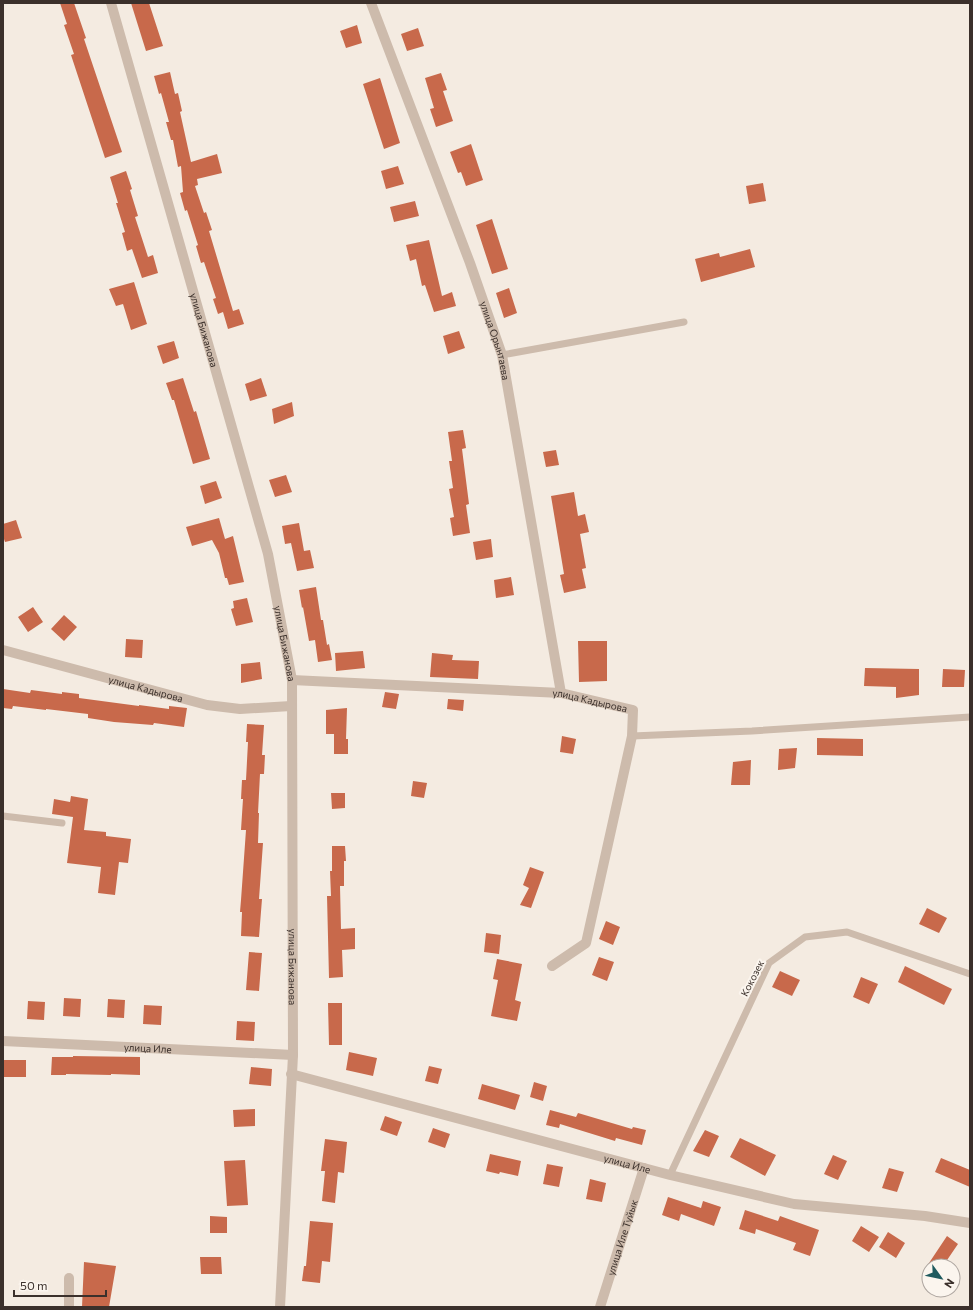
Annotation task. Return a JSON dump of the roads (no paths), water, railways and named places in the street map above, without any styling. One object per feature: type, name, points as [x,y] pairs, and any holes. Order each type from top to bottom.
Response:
[{"type":"street","name":"улица Бижанова","points":[[111,3],[268,554],[292,680],[293,1055],[280,1307]]},
{"type":"street","name":"улица Орынтаева","points":[[370,3],[467,256],[502,355],[561,694]]},
{"type":"street","name":"улица Кадырова","points":[[3,650],[207,705],[240,709],[291,706]]},
{"type":"street","name":"улица Кадырова","points":[[292,680],[561,694],[633,710],[632,736],[586,943],[552,966]]},
{"type":"street","name":"улица Иле","points":[[3,1041],[293,1055]]},
{"type":"street","name":"улица Иле","points":[[291,1074],[670,1175],[794,1204],[925,1216],[970,1223]]},
{"type":"street","name":"улица Иле Туйык","points":[[600,1307],[644,1168]]},
{"type":"street","points":[[69,1278],[69,1307]]},
{"type":"lane","points":[[502,355],[684,322]]},
{"type":"lane","points":[[632,736],[752,732],[970,717]]},
{"type":"lane","points":[[3,816],[62,823]]},
{"type":"lane","name":"Кокозек","points":[[670,1175],[770,963],[805,937],[847,932],[970,974]]}]
